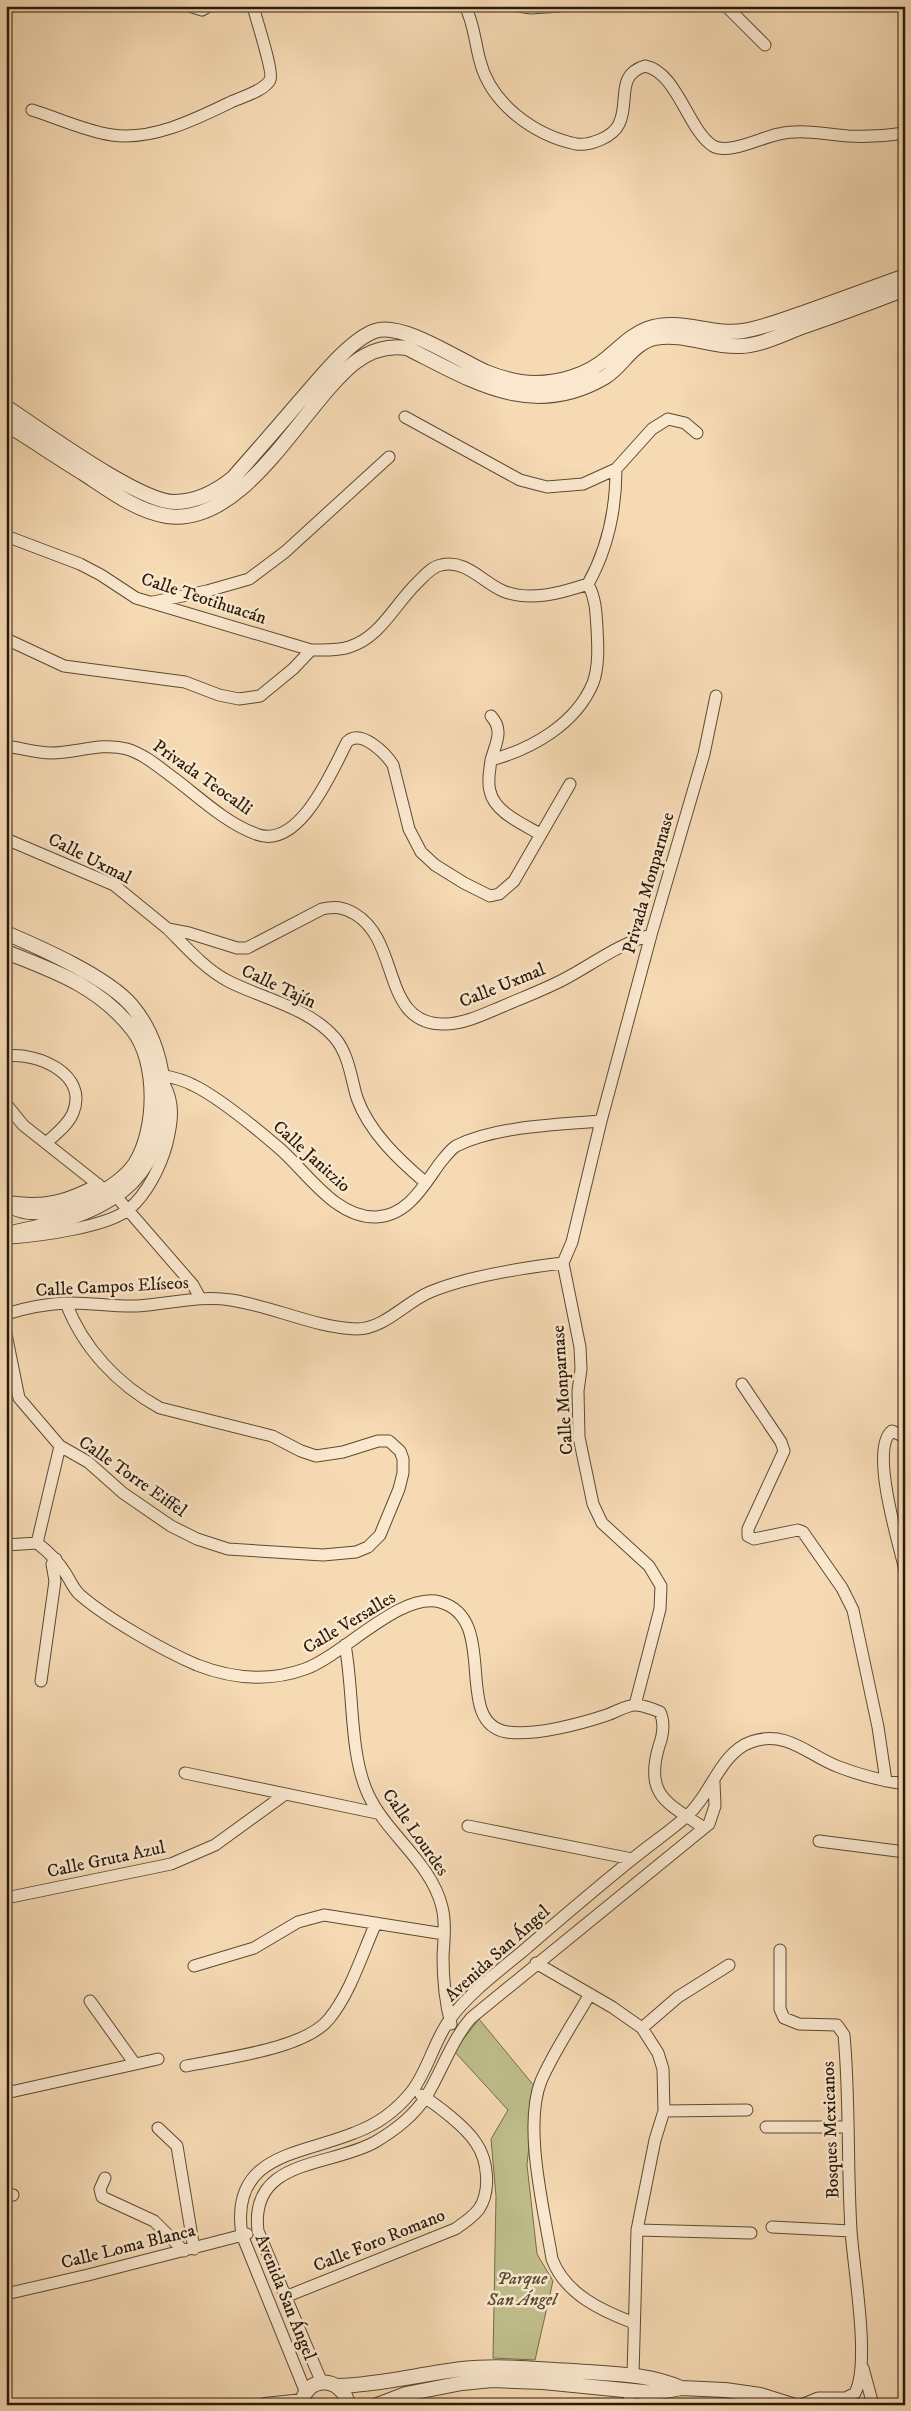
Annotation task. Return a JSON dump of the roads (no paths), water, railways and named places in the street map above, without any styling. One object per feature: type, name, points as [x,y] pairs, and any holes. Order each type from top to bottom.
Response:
[{"type":"street","points":[[189,6],[202,10],[210,6]]},
{"type":"street","points":[[32,110],[90,130],[129,137],[176,125],[233,101],[265,86],[271,74],[254,6]]},
{"type":"street","points":[[465,6],[470,17],[484,75],[497,98],[527,123],[548,135],[566,142],[592,143],[619,126],[628,78],[633,71],[645,66],[658,72],[682,103],[707,141],[715,147],[726,149],[765,136],[784,133],[862,137],[905,134]]},
{"type":"street","points":[[518,6],[531,8],[560,6]]},
{"type":"street","points":[[726,6],[765,45]]},
{"type":"street","points":[[6,424],[122,498],[152,512],[184,517],[215,507],[232,496],[285,441],[354,362],[374,350],[396,346],[407,348],[500,392],[526,396],[551,395],[578,390],[594,384],[608,376],[628,354],[642,343],[655,338],[691,339],[725,346],[755,345],[905,276]]},
{"type":"street","points":[[6,407],[144,494],[173,502],[190,501],[218,490],[233,478],[328,369],[346,352],[376,330],[394,330],[408,334],[488,373],[513,381],[535,383],[558,380],[593,368],[625,342],[648,328],[666,325],[685,325],[730,332],[742,331],[905,289]]},
{"type":"street","points":[[405,417],[520,480],[547,488],[583,484],[616,469],[652,429],[668,419],[684,423],[697,433]]},
{"type":"street","points":[[153,602],[207,591],[249,579],[285,552],[389,457]]},
{"type":"street","points":[[491,760],[511,754],[537,742],[563,723],[582,703],[593,682],[597,654],[594,596],[588,584],[601,561],[608,534],[616,499],[616,469]]},
{"type":"street","name":"Calle Teotihuacán","points":[[6,539],[80,564],[136,598],[311,650],[337,650],[362,642],[375,631],[428,571],[439,565],[458,565],[469,569],[503,591],[517,595],[542,596],[560,593],[588,584]]},
{"type":"street","points":[[6,639],[64,666],[185,682],[219,695],[238,699],[260,696],[293,669],[311,650]]},
{"type":"street","name":"Privada Monparnase","points":[[601,1121],[651,934],[704,754],[716,696]]},
{"type":"street","points":[[491,716],[498,724],[499,733],[491,760],[489,790],[492,798],[509,815],[540,834]]},
{"type":"street","name":"Privada Teocalli","points":[[6,746],[49,753],[72,752],[97,747],[126,749],[150,761],[227,818],[257,835],[272,837],[286,832],[311,807],[347,742],[358,738],[365,740],[388,756],[393,765],[409,829],[421,852],[434,865],[472,888],[490,896],[499,894],[514,881],[570,784]]},
{"type":"street","name":"Calle Uxmal","points":[[6,839],[114,885],[168,929],[189,933],[237,948],[247,948],[300,918],[322,909],[335,906],[347,909],[368,924],[378,936],[396,989],[406,1008],[431,1023],[448,1024],[487,1013],[569,977],[629,941],[651,934]]},
{"type":"street","name":"Calle Tajín","points":[[168,929],[212,971],[226,980],[290,1007],[314,1021],[335,1038],[344,1054],[353,1076],[358,1098],[371,1124],[404,1164],[426,1183]]},
{"type":"street","points":[[6,1238],[69,1231],[114,1217],[155,1174],[165,1151],[172,1125],[171,1099],[161,1077],[150,1036],[130,1004],[110,988],[70,962],[7,936]]},
{"type":"street","points":[[6,952],[54,971],[83,986],[102,997],[118,1012],[142,1044],[151,1082],[152,1102],[148,1129],[135,1163],[108,1188],[73,1205],[42,1212],[30,1212],[6,1203]]},
{"type":"street","points":[[6,1056],[25,1056],[48,1063],[65,1074],[74,1086],[76,1103],[73,1113],[66,1125],[47,1142]]},
{"type":"street","points":[[6,1234],[38,1227],[96,1206],[123,1190],[137,1177],[153,1151],[162,1115],[161,1077]]},
{"type":"street","name":"Calle Janitzio","points":[[161,1077],[193,1085],[279,1148],[335,1202],[348,1211],[376,1217],[392,1213],[404,1207],[417,1196],[453,1148],[463,1143],[527,1128],[601,1121]]},
{"type":"street","points":[[6,1104],[23,1125],[47,1142],[99,1185],[67,1200],[48,1204],[6,1203]]},
{"type":"street","points":[[563,1263],[572,1242],[601,1121]]},
{"type":"street","points":[[125,1206],[194,1285],[200,1298]]},
{"type":"street","name":"Calle Campos Elíseos","points":[[6,1314],[37,1306],[66,1303],[135,1306],[200,1298],[233,1300],[327,1324],[357,1329],[372,1326],[413,1300],[432,1292],[470,1281],[563,1263]]},
{"type":"street","name":"Calle Monparnase","points":[[563,1263],[580,1347],[581,1369],[578,1391],[579,1437],[593,1504],[602,1523],[649,1566],[661,1586],[660,1609],[635,1705]]},
{"type":"street","name":"Calle Torre Eiffel","points":[[60,1446],[88,1462],[151,1514],[196,1539],[228,1549],[266,1552],[323,1555],[356,1552],[368,1547],[380,1535],[399,1489],[403,1473],[403,1459],[400,1451],[389,1441],[378,1441],[343,1452],[316,1456],[301,1451],[272,1436],[160,1408],[144,1399],[107,1367],[81,1336],[66,1303]]},
{"type":"street","points":[[6,1334],[19,1398],[60,1446],[36,1543],[6,1545]]},
{"type":"street","points":[[742,1384],[781,1442],[784,1451],[748,1529],[748,1536],[754,1539],[798,1530],[803,1532],[842,1588],[853,1610],[878,1727],[886,1781]]},
{"type":"street","points":[[6,1398],[19,1398]]},
{"type":"street","points":[[905,1437],[892,1431],[887,1435],[882,1452],[888,1497],[905,1570]]},
{"type":"street","name":"Calle Versalles","points":[[36,1543],[56,1559],[78,1593],[127,1627],[197,1664],[226,1673],[251,1678],[283,1676],[321,1662],[401,1609],[416,1603],[433,1600],[453,1609],[469,1630],[474,1650],[478,1702],[484,1716],[497,1729],[514,1733],[558,1727],[607,1715],[635,1705]]},
{"type":"street","points":[[42,1681],[55,1581],[52,1564],[56,1559]]},
{"type":"street","name":"Calle Lourdes","points":[[345,1645],[352,1681],[357,1756],[361,1777],[377,1812],[430,1877],[443,1908],[443,1969],[446,2006],[456,2040]]},
{"type":"street","points":[[635,1705],[660,1712],[663,1723],[662,1737],[654,1766],[654,1783],[662,1796],[673,1807],[704,1828]]},
{"type":"street","name":"Avenida San Ángel","points":[[304,2399],[242,2235],[239,2220],[242,2199],[248,2186],[261,2170],[276,2158],[351,2135],[390,2112],[413,2090],[450,2019],[486,1982],[632,1859],[687,1816],[714,1782],[734,1752],[752,1741],[771,1739],[790,1741],[836,1766],[886,1781],[905,1784]]},
{"type":"street","points":[[185,1773],[284,1795],[377,1812]]},
{"type":"street","name":"Avenida San Ángel","points":[[322,2383],[258,2231],[256,2215],[259,2204],[275,2180],[300,2167],[345,2154],[374,2143],[408,2117],[426,2098],[456,2040],[472,2018],[536,1963],[704,1828],[713,1815],[714,1782]]},
{"type":"street","name":"Calle Gruta Azul","points":[[6,1898],[171,1864],[216,1845],[284,1795]]},
{"type":"street","points":[[468,1826],[632,1859]]},
{"type":"street","points":[[819,1841],[905,1852]]},
{"type":"street","points":[[194,1966],[254,1948],[298,1922],[311,1918],[337,1916],[444,1934]]},
{"type":"street","points":[[186,2066],[291,2043],[319,2029],[337,2008],[376,1923]]},
{"type":"street","name":"Bosques Mexicanos","points":[[780,1950],[780,2008],[784,2018],[799,2024],[833,2024],[842,2030],[844,2039],[851,2231],[859,2307],[860,2360],[855,2393],[846,2398],[818,2398],[801,2405]]},
{"type":"street","points":[[536,1963],[590,1994],[642,2028],[658,2053],[662,2069],[664,2112],[655,2140],[637,2230],[633,2375]]},
{"type":"street","points":[[642,2028],[678,1997],[729,1965]]},
{"type":"street","points":[[590,1994],[541,2081],[533,2122],[534,2139],[552,2259],[556,2271],[577,2293],[597,2306],[634,2323]]},
{"type":"street","points":[[90,2001],[135,2064]]},
{"type":"street","points":[[6,2094],[158,2059]]},
{"type":"street","name":"Calle Foro Romano","points":[[285,2297],[455,2229],[469,2220],[479,2208],[485,2194],[486,2176],[483,2157],[476,2142],[426,2098],[413,2090]]},
{"type":"street","points":[[664,2112],[747,2110]]},
{"type":"street","points":[[766,2127],[848,2127]]},
{"type":"street","points":[[158,2128],[177,2146],[189,2250]]},
{"type":"street","points":[[106,2178],[100,2189],[102,2197],[154,2221],[189,2250]]},
{"type":"street","points":[[772,2227],[851,2231]]},
{"type":"street","points":[[637,2230],[751,2233]]},
{"type":"street","name":"Calle Loma Blanca","points":[[6,2294],[189,2250],[258,2231]]},
{"type":"street","name":"Bosques Mexicanos","points":[[860,2360],[873,2405]]},
{"type":"street","points":[[265,2405],[304,2399],[316,2384],[322,2383],[338,2386],[378,2384],[462,2369],[491,2367],[633,2375],[665,2381],[682,2388]]},
{"type":"street","points":[[377,2405],[406,2394],[462,2383],[492,2380],[543,2382],[629,2398],[682,2388],[742,2392],[792,2405]]},
{"type":"street","points":[[338,2386],[343,2392],[348,2405]]},
{"type":"park label","name":"Parque San Ángel","points":[[522,2288]]}]
